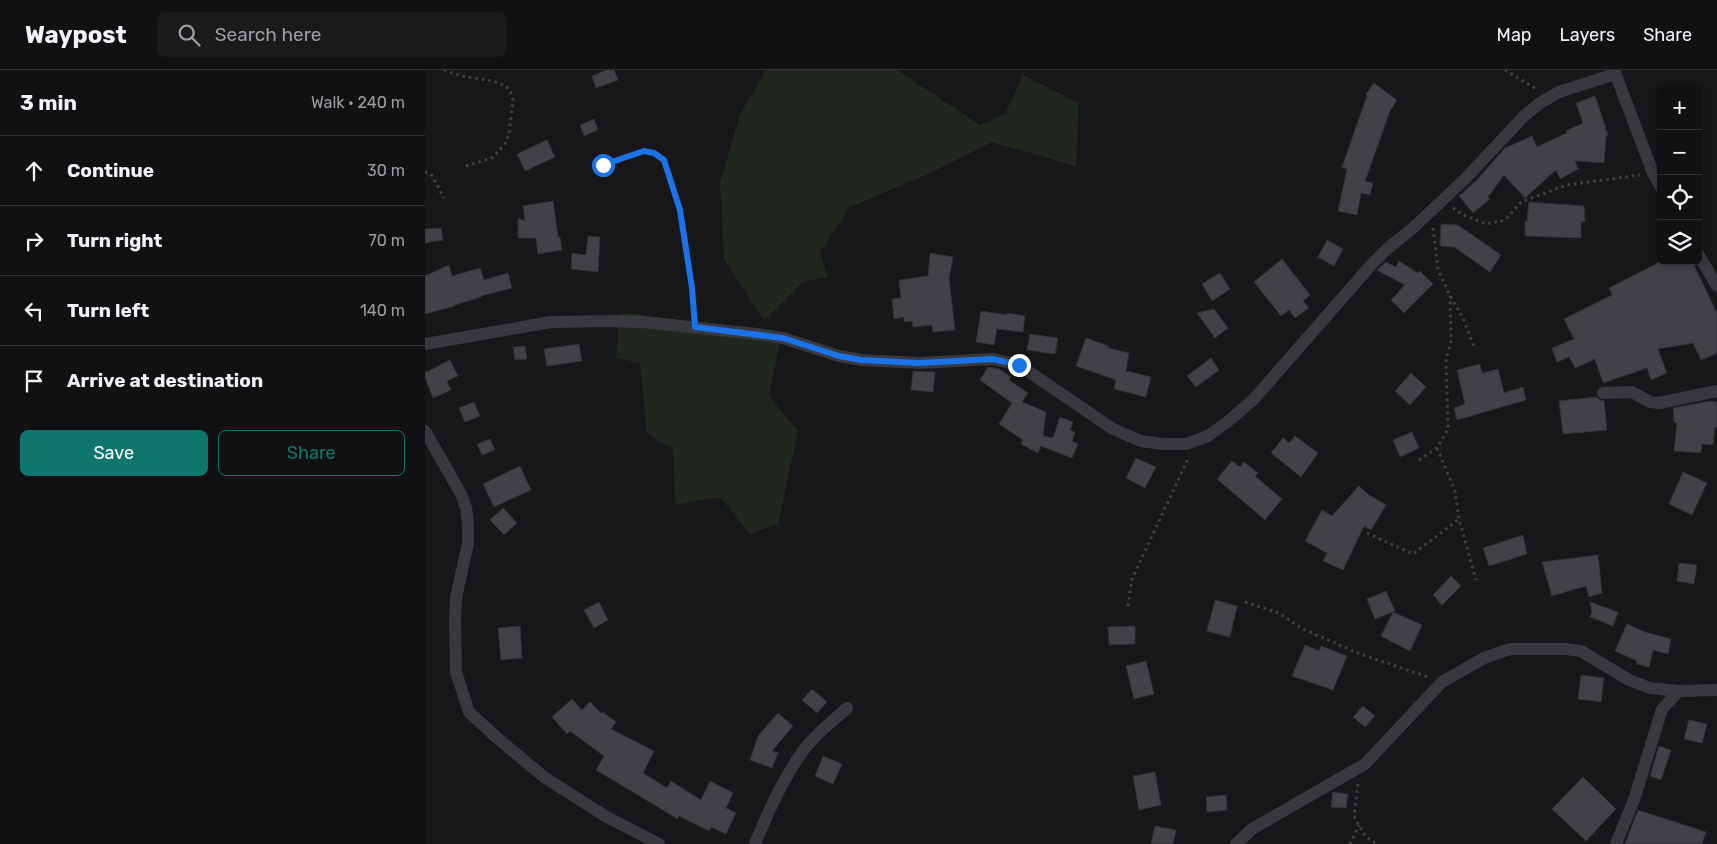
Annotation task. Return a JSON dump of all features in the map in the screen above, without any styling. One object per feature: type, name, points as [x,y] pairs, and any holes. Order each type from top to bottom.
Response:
[{"type":"street","points":[[425,344],[551,322],[611,321],[695,327],[783,338],[839,356],[861,360],[919,363],[993,359],[1019,365],[1113,429],[1141,441],[1163,444],[1187,444],[1208,436],[1253,400],[1372,264],[1465,178],[1524,116],[1550,96],[1615,72],[1657,180]]},
{"type":"street","points":[[1702,261],[1717,286]]},
{"type":"street","points":[[1603,393],[1633,392],[1650,402],[1659,403],[1717,391]]},
{"type":"street","points":[[425,431],[461,494],[466,508],[468,543],[457,598],[455,619],[456,672],[469,712],[495,737],[544,777],[605,816],[659,844]]},
{"type":"street","points":[[1236,844],[1252,828],[1365,764],[1442,682],[1484,658],[1510,649],[1566,649],[1581,651],[1593,657],[1607,668],[1639,685],[1679,691],[1717,690]]},
{"type":"street","points":[[1616,844],[1635,796],[1662,709],[1679,691]]},
{"type":"street","points":[[755,844],[786,777],[803,751],[820,732],[847,708]]},
{"type":"path","points":[[444,70],[462,76],[493,81],[506,86],[513,100],[509,134],[505,144],[492,158],[466,166]]},
{"type":"path","points":[[1505,70],[1550,96]]},
{"type":"path","points":[[603,165],[644,151],[654,153],[664,160],[680,210],[692,288],[695,327]]},
{"type":"path","points":[[425,172],[431,174],[444,198]]},
{"type":"path","points":[[1442,200],[1461,214],[1485,224],[1505,220],[1521,202],[1567,185],[1653,173]]},
{"type":"path","points":[[1431,210],[1438,269],[1450,296],[1463,318],[1474,347]]},
{"type":"path","points":[[1419,460],[1437,448],[1448,429],[1446,360],[1451,341],[1450,296]]},
{"type":"path","points":[[1128,606],[1132,579],[1196,440]]},
{"type":"path","points":[[1437,448],[1455,491],[1459,519],[1477,580]]},
{"type":"path","points":[[1367,533],[1413,554],[1459,519]]},
{"type":"path","points":[[1245,602],[1279,613],[1301,628],[1360,654],[1442,682]]},
{"type":"path","points":[[1365,764],[1356,788],[1354,816],[1365,836],[1377,844]]},
{"type":"path","points":[[1350,844],[1359,825]]},
{"type":"shaded area","points":[[766,70],[897,70],[980,125],[1005,114],[1023,75],[1079,103],[1076,166],[992,142],[926,175],[850,207],[820,252],[828,277],[803,282],[764,321],[724,259],[720,183],[740,114]]},
{"type":"shaded area","points":[[631,313],[781,336],[769,396],[798,431],[778,524],[750,534],[720,497],[675,505],[673,450],[647,433],[640,363],[616,358],[619,314]]},
{"type":"building","points":[[606,70],[614,70],[618,80],[596,88],[592,76]]},
{"type":"building","points":[[1374,83],[1397,100],[1390,111],[1365,181],[1373,183],[1370,195],[1361,193],[1357,215],[1338,211],[1347,169],[1342,167],[1367,96],[1366,94]]},
{"type":"building","points":[[1595,96],[1608,135],[1606,136],[1604,163],[1575,161],[1578,169],[1560,179],[1556,170],[1525,198],[1504,175],[1488,197],[1490,199],[1473,213],[1459,196],[1476,181],[1505,148],[1532,136],[1537,147],[1567,133],[1566,131],[1583,123],[1576,103]]},
{"type":"building","points":[[594,119],[598,130],[584,136],[580,125]]},
{"type":"building","points":[[547,140],[555,157],[525,171],[517,154]]},
{"type":"building","points":[[553,201],[558,237],[560,237],[562,250],[538,254],[536,238],[518,238],[518,218],[525,221],[523,206]]},
{"type":"building","points":[[1529,202],[1584,206],[1585,221],[1581,222],[1581,238],[1525,236],[1525,221],[1527,221]]},
{"type":"building","points":[[1441,224],[1458,225],[1501,255],[1490,272],[1454,247],[1440,246]]},
{"type":"building","points":[[441,228],[443,240],[425,243],[425,229]]},
{"type":"building","points":[[588,236],[600,237],[598,272],[571,269],[572,253],[586,255]]},
{"type":"building","points":[[1327,240],[1343,249],[1334,266],[1318,257]]},
{"type":"building","points":[[930,253],[953,257],[949,278],[955,330],[933,332],[932,325],[913,327],[912,321],[904,322],[904,317],[894,319],[892,299],[901,298],[899,280],[928,276]]},
{"type":"building","points":[[1282,259],[1310,295],[1303,301],[1309,308],[1295,318],[1289,310],[1281,316],[1254,282]]},
{"type":"building","points":[[1399,261],[1418,273],[1420,271],[1433,284],[1404,313],[1391,300],[1405,285],[1377,270],[1386,262],[1396,267]]},
{"type":"building","points":[[1657,264],[1694,265],[1717,313],[1717,353],[1701,360],[1693,343],[1658,349],[1667,373],[1651,380],[1647,368],[1603,383],[1595,359],[1575,368],[1569,357],[1557,362],[1552,348],[1574,339],[1564,319],[1612,295],[1609,288]]},
{"type":"building","points":[[449,265],[452,276],[480,268],[484,280],[508,273],[512,288],[425,314],[425,276]]},
{"type":"building","points":[[1220,273],[1230,289],[1212,301],[1202,284]]},
{"type":"building","points":[[1214,309],[1228,328],[1215,338],[1197,313]]},
{"type":"building","points":[[981,311],[1025,316],[1023,332],[997,329],[994,345],[976,342]]},
{"type":"building","points":[[1030,334],[1058,338],[1055,354],[1027,350]]},
{"type":"building","points":[[1086,338],[1109,346],[1108,348],[1129,353],[1126,371],[1151,377],[1146,397],[1114,389],[1116,380],[1076,366]]},
{"type":"building","points":[[579,344],[582,361],[547,366],[544,349]]},
{"type":"building","points":[[525,346],[527,359],[515,360],[513,347]]},
{"type":"building","points":[[1211,358],[1219,370],[1196,387],[1187,376]]},
{"type":"building","points":[[450,360],[458,376],[447,381],[451,390],[433,398],[425,373]]},
{"type":"building","points":[[1480,364],[1482,373],[1498,369],[1504,393],[1523,387],[1526,400],[1457,420],[1454,408],[1465,404],[1457,370]]},
{"type":"building","points":[[988,367],[999,369],[1011,377],[1009,380],[1028,393],[1022,402],[1046,412],[1043,436],[1053,438],[1060,417],[1073,422],[1070,430],[1075,432],[1072,441],[1078,444],[1072,458],[1041,446],[1038,453],[1021,444],[1023,440],[999,424],[1012,403],[980,380]]},
{"type":"building","points":[[913,371],[935,372],[933,392],[911,390]]},
{"type":"building","points":[[1411,373],[1426,387],[1410,405],[1395,391]]},
{"type":"building","points":[[1596,397],[1604,401],[1607,430],[1563,434],[1559,401]]},
{"type":"building","points":[[1710,401],[1717,402],[1717,427],[1715,427],[1713,445],[1702,444],[1701,453],[1674,451],[1677,423],[1674,422],[1673,408]]},
{"type":"building","points":[[474,402],[480,416],[465,422],[459,408]]},
{"type":"building","points":[[1412,432],[1419,448],[1400,457],[1393,440]]},
{"type":"building","points":[[1295,436],[1318,453],[1301,477],[1271,453],[1283,438],[1289,443]]},
{"type":"building","points":[[490,439],[495,450],[482,455],[477,444]]},
{"type":"building","points":[[1136,458],[1156,467],[1145,488],[1126,478]]},
{"type":"building","points":[[1232,461],[1240,467],[1244,462],[1258,473],[1255,476],[1282,499],[1265,520],[1217,479]]},
{"type":"building","points":[[520,466],[531,490],[494,507],[483,484]]},
{"type":"building","points":[[1683,472],[1707,483],[1692,515],[1669,504]]},
{"type":"building","points":[[1359,486],[1369,495],[1386,505],[1371,530],[1364,526],[1343,570],[1323,561],[1327,553],[1305,541],[1322,510],[1332,516]]},
{"type":"building","points":[[503,508],[517,523],[504,535],[490,520]]},
{"type":"building","points":[[1523,535],[1527,554],[1489,566],[1483,548]]},
{"type":"building","points":[[1598,555],[1602,593],[1589,597],[1586,586],[1552,596],[1542,562]]},
{"type":"building","points":[[1679,563],[1697,565],[1694,584],[1677,581]]},
{"type":"building","points":[[1451,576],[1461,586],[1442,605],[1433,595]]},
{"type":"building","points":[[1386,591],[1395,611],[1375,619],[1367,599]]},
{"type":"building","points":[[1215,600],[1237,606],[1230,637],[1207,631]]},
{"type":"building","points":[[599,602],[608,620],[594,628],[584,610]]},
{"type":"building","points":[[1590,602],[1618,612],[1613,626],[1590,617],[1592,612]]},
{"type":"building","points":[[1393,612],[1422,625],[1410,651],[1381,636]]},
{"type":"building","points":[[1627,624],[1645,632],[1671,639],[1668,654],[1653,650],[1649,667],[1636,664],[1637,661],[1615,651]]},
{"type":"building","points":[[520,626],[522,658],[501,660],[498,628]]},
{"type":"building","points":[[1135,626],[1135,644],[1109,645],[1108,627]]},
{"type":"building","points":[[1305,645],[1319,651],[1321,646],[1347,656],[1333,690],[1292,676]]},
{"type":"building","points":[[1146,661],[1154,694],[1134,699],[1126,666]]},
{"type":"building","points":[[1581,675],[1604,678],[1601,702],[1578,699]]},
{"type":"building","points":[[812,689],[827,702],[817,713],[802,700]]},
{"type":"building","points":[[572,699],[582,710],[590,702],[602,714],[603,712],[616,722],[611,729],[654,751],[643,773],[667,788],[671,781],[701,800],[710,781],[733,793],[726,808],[736,813],[726,834],[711,827],[709,831],[679,816],[678,819],[596,770],[604,756],[570,731],[567,734],[552,717]]},
{"type":"building","points":[[1363,706],[1375,716],[1365,727],[1353,717]]},
{"type":"building","points":[[778,713],[793,726],[772,751],[778,753],[772,768],[750,760],[758,736]]},
{"type":"building","points":[[1689,720],[1707,724],[1702,743],[1684,739]]},
{"type":"building","points":[[1659,746],[1671,750],[1661,780],[1650,776]]},
{"type":"building","points":[[823,756],[842,764],[833,784],[815,776]]},
{"type":"building","points":[[1155,772],[1161,805],[1139,810],[1133,776]]},
{"type":"building","points":[[1583,777],[1616,809],[1586,841],[1552,809]]},
{"type":"building","points":[[1333,792],[1348,794],[1346,808],[1331,807]]},
{"type":"building","points":[[1226,795],[1227,810],[1207,812],[1206,797]]},
{"type":"building","points":[[1638,810],[1706,832],[1702,844],[1625,844]]},
{"type":"building","points":[[1155,826],[1176,830],[1173,844],[1151,844]]},
{"type":"route","points":[[603,165],[644,151],[659,155],[664,160],[680,210],[692,288],[695,327],[783,338],[839,356],[861,360],[919,363],[993,359],[1019,365]]}]
